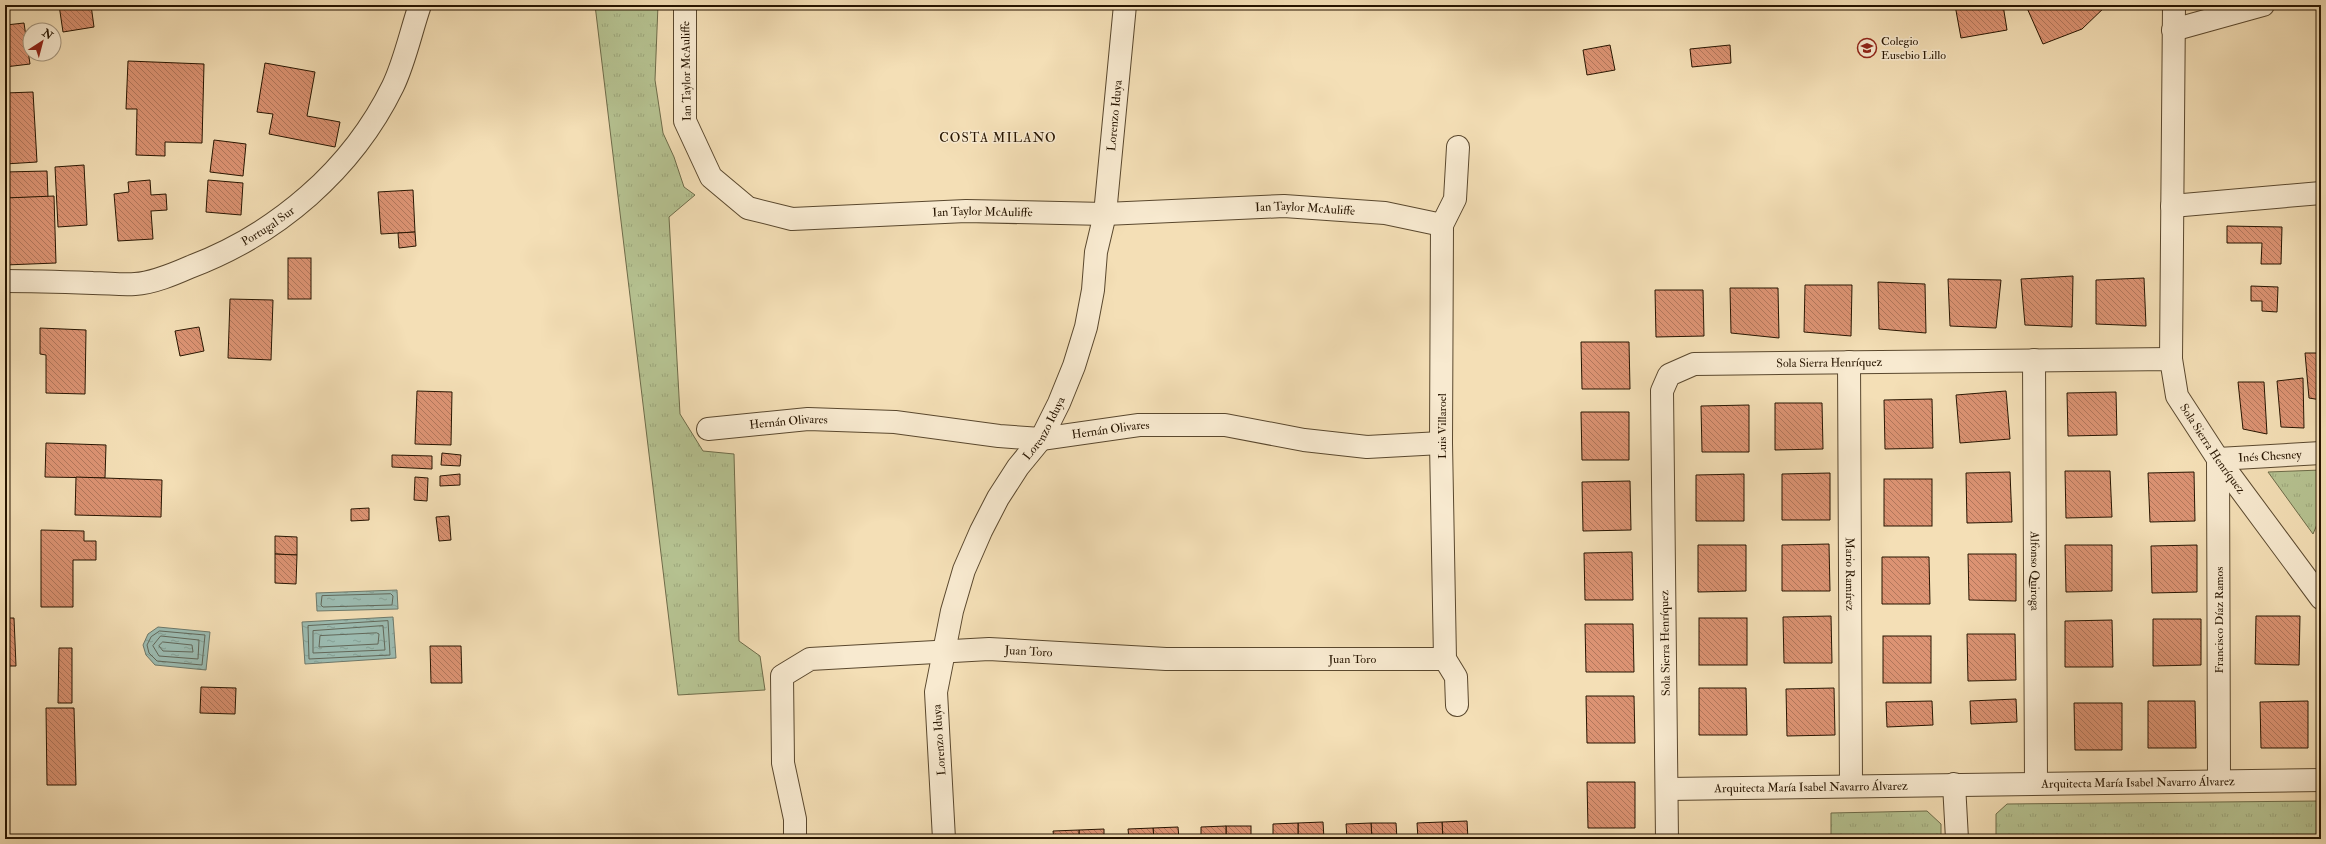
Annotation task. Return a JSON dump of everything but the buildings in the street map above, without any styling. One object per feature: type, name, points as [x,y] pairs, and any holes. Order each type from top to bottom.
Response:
[{"type":"street","name":"Portugal Sur","points":[[5,281],[136,284],[175,273],[211,259],[246,241],[280,219],[310,195],[335,170],[377,115],[394,84],[420,5]]},
{"type":"street","name":"Ian Taylor McAuliffe","points":[[685,5],[684,121],[711,177],[748,208],[792,219],[966,211],[1105,214],[1284,206],[1385,213],[1442,225]]},
{"type":"street","name":"Lorenzo Iduya","points":[[944,839],[936,692],[952,611],[964,570],[981,531],[1014,474],[1041,439],[1064,391],[1086,328],[1093,290],[1096,252],[1105,214],[1125,5]]},
{"type":"street","points":[[2171,359],[2174,5]]},
{"type":"street","points":[[2173,30],[2263,5]]},
{"type":"street","name":"Luis Villaroel","points":[[1457,705],[1456,677],[1446,659],[1441,443],[1442,225],[1455,199],[1458,146]]},
{"type":"street","points":[[2172,206],[2321,193]]},
{"type":"street","name":"Sola Sierra Henríquez","points":[[1668,839],[1662,391],[1669,375],[1694,364],[2171,359],[2177,396],[2218,459],[2321,598]]},
{"type":"street","name":"Alfonso Quiroga","points":[[2034,360],[2036,783]]},
{"type":"street","name":"Mario Ramírez","points":[[1849,362],[1851,786]]},
{"type":"street","name":"Hernán Olivares","points":[[708,429],[808,419],[895,422],[998,436],[1041,439],[1139,425],[1225,425],[1304,440],[1367,447],[1441,443]]},
{"type":"street","name":"Inés Chesney","points":[[2218,459],[2321,453]]},
{"type":"street","name":"Francisco Díaz Ramos","points":[[2218,459],[2219,781]]},
{"type":"street","name":"Juan Toro","points":[[795,839],[795,819],[783,763],[782,676],[810,659],[944,653],[989,649],[1166,659],[1446,659]]},
{"type":"street","name":"Arquitecta María Isabel Navarro Álvarez","points":[[1667,788],[2321,780]]},
{"type":"street","points":[[1954,784],[1957,839]]},
{"type":"green space","points":[[595,5],[658,5],[655,80],[663,133],[674,157],[684,187],[695,195],[669,217],[680,414],[703,451],[734,454],[739,641],[760,656],[765,690],[678,695]]},
{"type":"green space","points":[[2321,470],[2321,515],[2313,534],[2268,472]]},
{"type":"green space","points":[[2321,801],[2321,839],[1996,839],[1996,814],[2007,804]]},
{"type":"green space","points":[[1927,811],[1941,824],[1941,839],[1831,839],[1831,813]]},
{"type":"water","points":[[397,590],[398,609],[317,611],[316,593]]},
{"type":"water","points":[[393,617],[396,658],[305,664],[302,622]]},
{"type":"water","points":[[158,627],[210,632],[206,670],[155,665],[146,655],[143,645],[148,634]]},
{"type":"place","name":"Colegio Eusebio Lillo","points":[[1867,48]]},
{"type":"district","name":"COSTA MILANO","points":[[998,137]]}]
